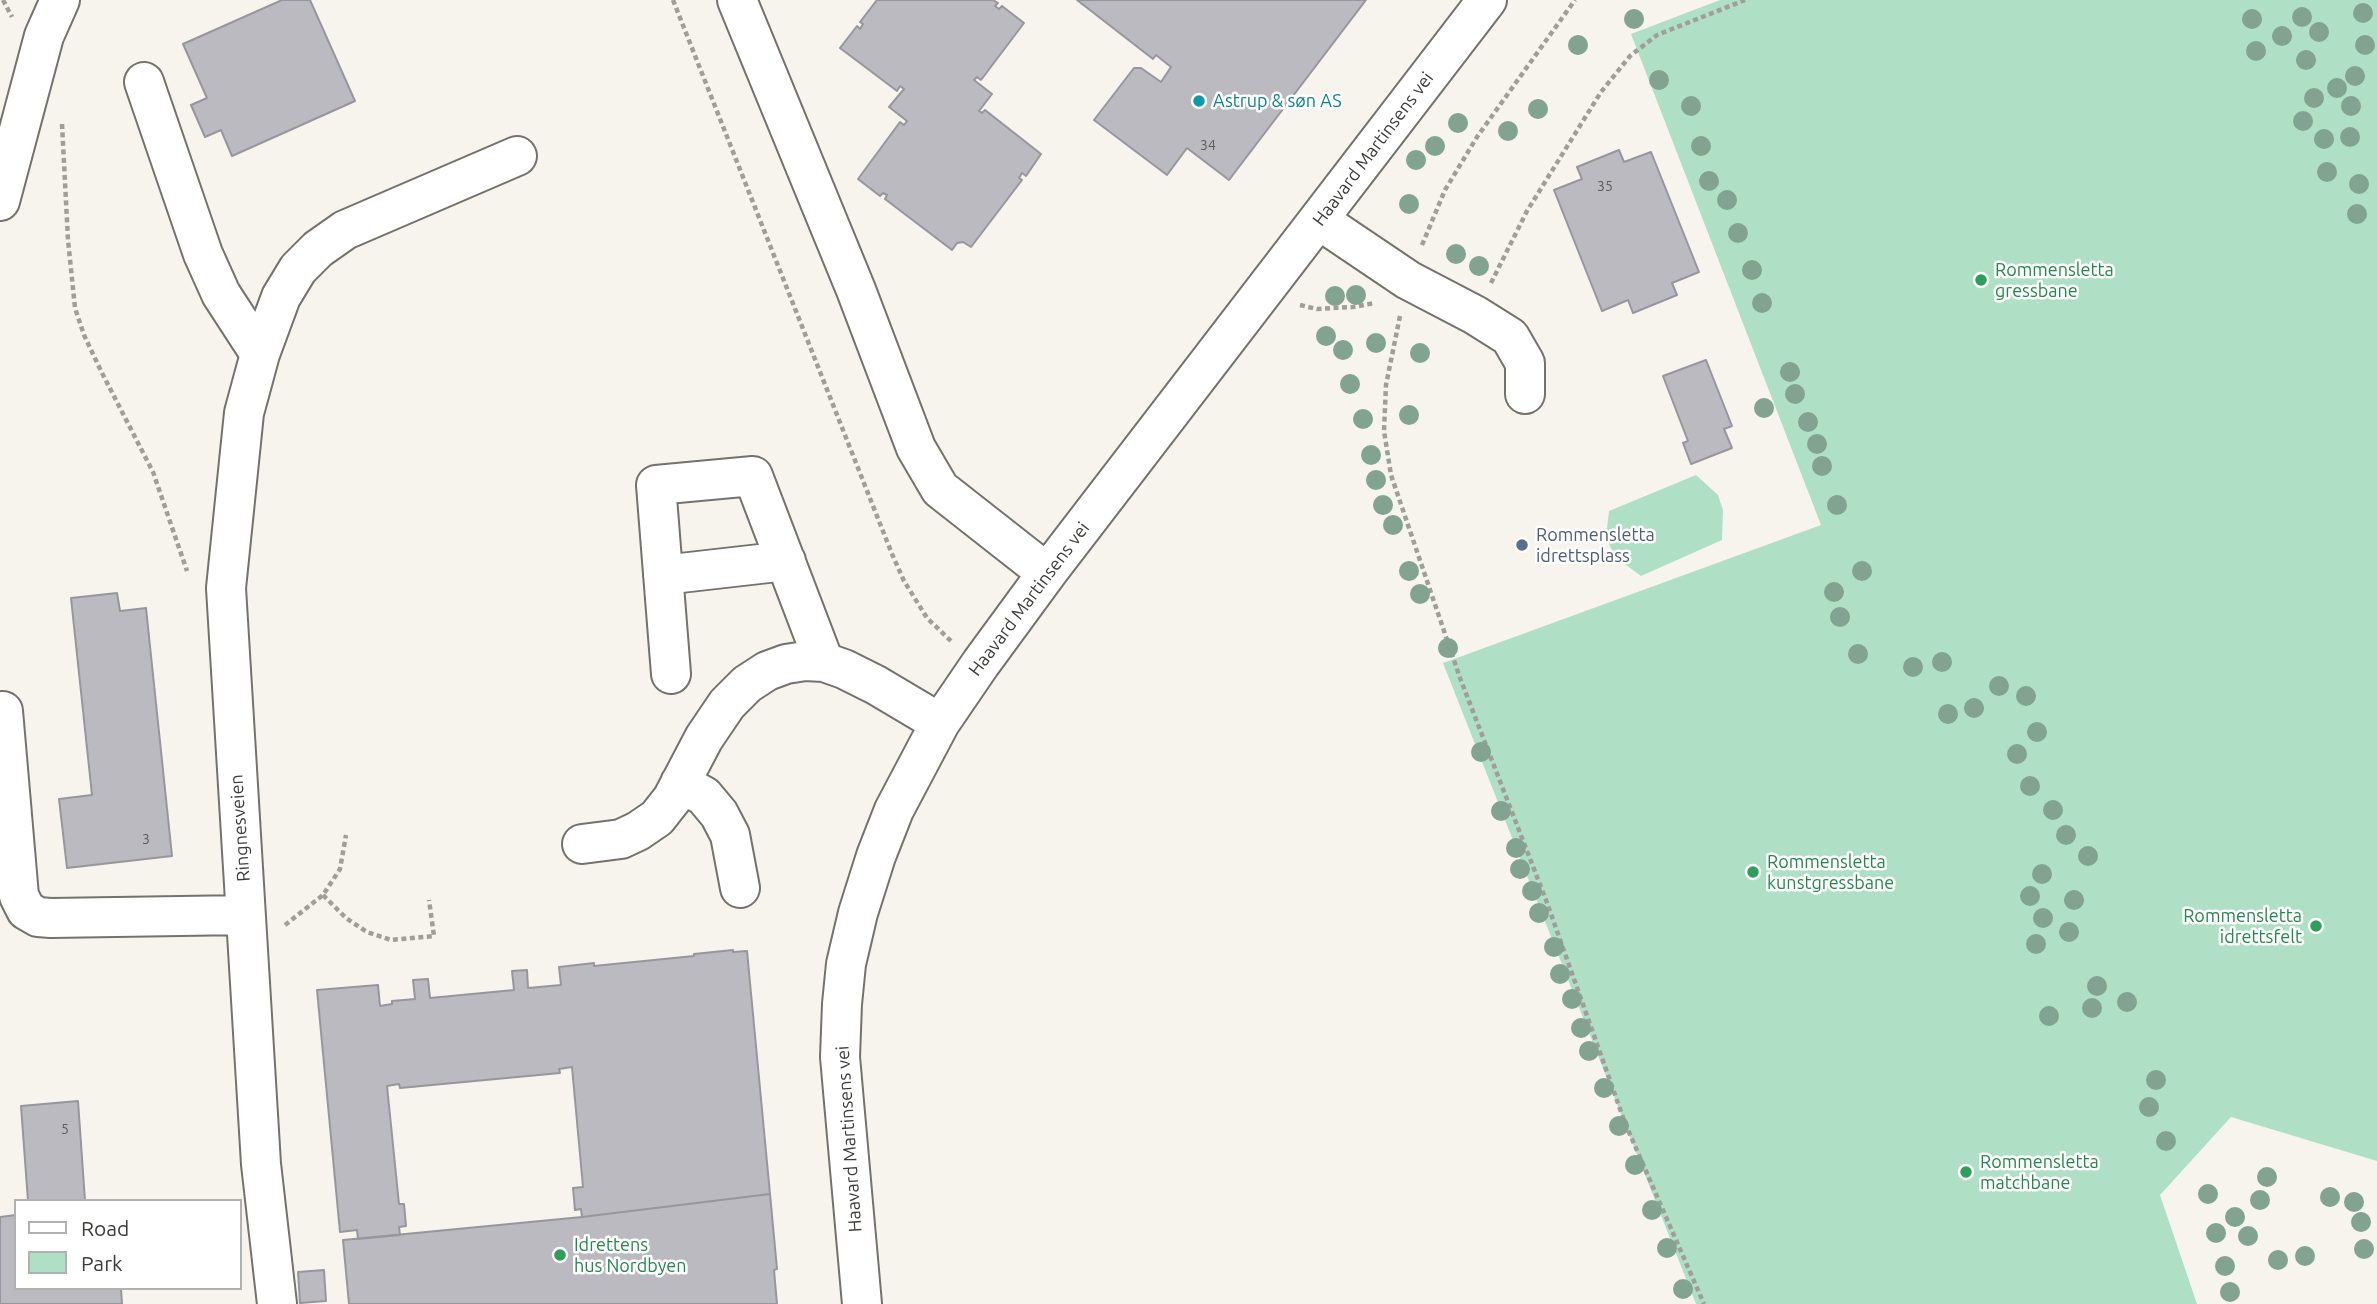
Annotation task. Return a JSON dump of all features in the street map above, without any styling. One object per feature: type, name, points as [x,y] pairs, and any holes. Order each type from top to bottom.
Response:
[{"type":"street","points":[[0,201],[44,36],[61,0]]},
{"type":"street","points":[[737,0],[856,290],[916,448],[940,489],[1047,573]]},
{"type":"street","points":[[755,44],[761,0]]},
{"type":"street","name":"Haavard Martinsens vei","points":[[862,1304],[840,1057],[842,1004],[846,964],[858,913],[876,856],[900,797],[940,723],[1047,573],[1487,0]]},
{"type":"street","points":[[144,82],[203,254],[221,294],[260,354]]},
{"type":"street","name":"Ringnesveien","points":[[277,1304],[261,1164],[226,588],[244,413],[260,354],[281,297],[298,269],[318,249],[345,229],[517,156]]},
{"type":"street","points":[[1319,220],[1406,289],[1475,315],[1510,337],[1525,363],[1525,394]]},
{"type":"street","points":[[671,674],[656,485],[753,476],[824,662]]},
{"type":"street","points":[[663,575],[786,561]]},
{"type":"street","points":[[582,844],[621,839],[657,818],[673,799],[704,738],[727,704],[747,684],[767,671],[786,664],[824,662],[876,685],[940,723]]},
{"type":"street","points":[[3,711],[19,896],[26,910],[38,918],[246,930]]},
{"type":"street","points":[[681,783],[704,796],[719,814],[730,835],[740,888]]},
{"type":"path","points":[[673,0],[904,581],[927,618],[944,636],[981,663]]},
{"type":"path","points":[[1575,0],[1477,137],[1445,190],[1406,289],[1385,385],[1384,431],[1391,475],[1460,678],[1546,900],[1625,1123],[1704,1304]]},
{"type":"path","points":[[1475,315],[1527,211],[1601,92],[1630,56],[1657,35],[1745,0]]},
{"type":"path","points":[[62,114],[75,308],[83,335],[153,472],[189,579]]},
{"type":"path","points":[[1267,288],[1296,304],[1317,309],[1353,307],[1406,289]]},
{"type":"path","points":[[246,930],[294,920],[323,895],[340,869],[346,835]]},
{"type":"path","points":[[323,895],[345,918],[367,932],[391,940],[434,936],[429,900]]},
{"type":"green space","points":[[1720,0],[2377,0],[2377,1161],[2231,1117],[2160,1195],[2197,1304],[1696,1304],[1443,663],[1821,525],[1631,34]]},
{"type":"green space","points":[[1696,475],[1718,495],[1723,510],[1722,540],[1641,576],[1615,557],[1606,537],[1609,511]]},
{"type":"building","points":[[282,0],[310,0],[355,101],[232,156],[221,130],[205,137],[191,105],[207,98],[183,44]]},
{"type":"building","points":[[877,0],[993,0],[998,3],[995,6],[999,9],[1002,6],[1024,23],[981,80],[977,77],[974,80],[992,94],[979,111],[982,113],[985,110],[1041,154],[1026,176],[1022,173],[1019,178],[1022,180],[971,247],[963,242],[957,243],[952,250],[885,199],[887,195],[883,193],[880,196],[858,179],[900,122],[904,125],[907,121],[889,107],[904,89],[900,86],[897,91],[840,48],[857,26],[860,29],[863,24],[860,22]]},
{"type":"building","name":"Astrup & søn AS","points":[[1077,0],[1366,0],[1229,180],[1187,148],[1167,175],[1094,120],[1134,68],[1141,68],[1161,82],[1171,67],[1156,55],[1153,59]]},
{"type":"building","points":[[1619,150],[1624,162],[1651,152],[1699,272],[1672,283],[1677,295],[1633,313],[1628,300],[1602,311],[1554,190],[1582,179],[1577,167]]},
{"type":"building","points":[[1706,360],[1732,426],[1724,429],[1732,448],[1691,464],[1683,443],[1688,441],[1663,376]]},
{"type":"building","points":[[117,593],[120,611],[146,608],[172,856],[67,868],[59,799],[92,795],[71,598]]},
{"type":"building","points":[[733,950],[747,951],[770,1194],[582,1217],[581,1209],[575,1210],[573,1188],[583,1187],[572,1067],[559,1069],[560,1073],[400,1088],[399,1084],[387,1086],[399,1204],[404,1204],[406,1226],[399,1227],[400,1235],[358,1239],[357,1230],[340,1232],[317,990],[378,985],[380,1006],[392,1004],[392,1001],[415,999],[413,980],[428,979],[430,998],[514,990],[512,971],[527,970],[528,988],[561,985],[559,967],[594,963],[594,966]]},
{"type":"building","points":[[78,1101],[85,1199],[28,1199],[21,1106]]},
{"type":"building","name":"Idrettens hus Nordbyen","points":[[770,1194],[777,1269],[774,1270],[777,1304],[349,1304],[343,1240],[582,1217]]},
{"type":"building","points":[[14,1215],[14,1290],[121,1290],[122,1304],[0,1304],[0,1217]]},
{"type":"building","points":[[324,1270],[326,1301],[300,1303],[298,1272]]},
{"type":"place","name":"Astrup & søn AS","points":[[1199,101]]},
{"type":"place","name":"Rommensletta gressbane","points":[[1981,280]]},
{"type":"place","name":"Rommensletta idrettsplass","points":[[1522,545]]},
{"type":"place","name":"Rommensletta kunstgressbane","points":[[1753,872]]},
{"type":"place","name":"Rommensletta idrettsfelt","points":[[2316,926]]},
{"type":"place","name":"Rommensletta matchbane","points":[[1966,1172]]},
{"type":"place","name":"Idrettens hus Nordbyen","points":[[560,1255]]}]
